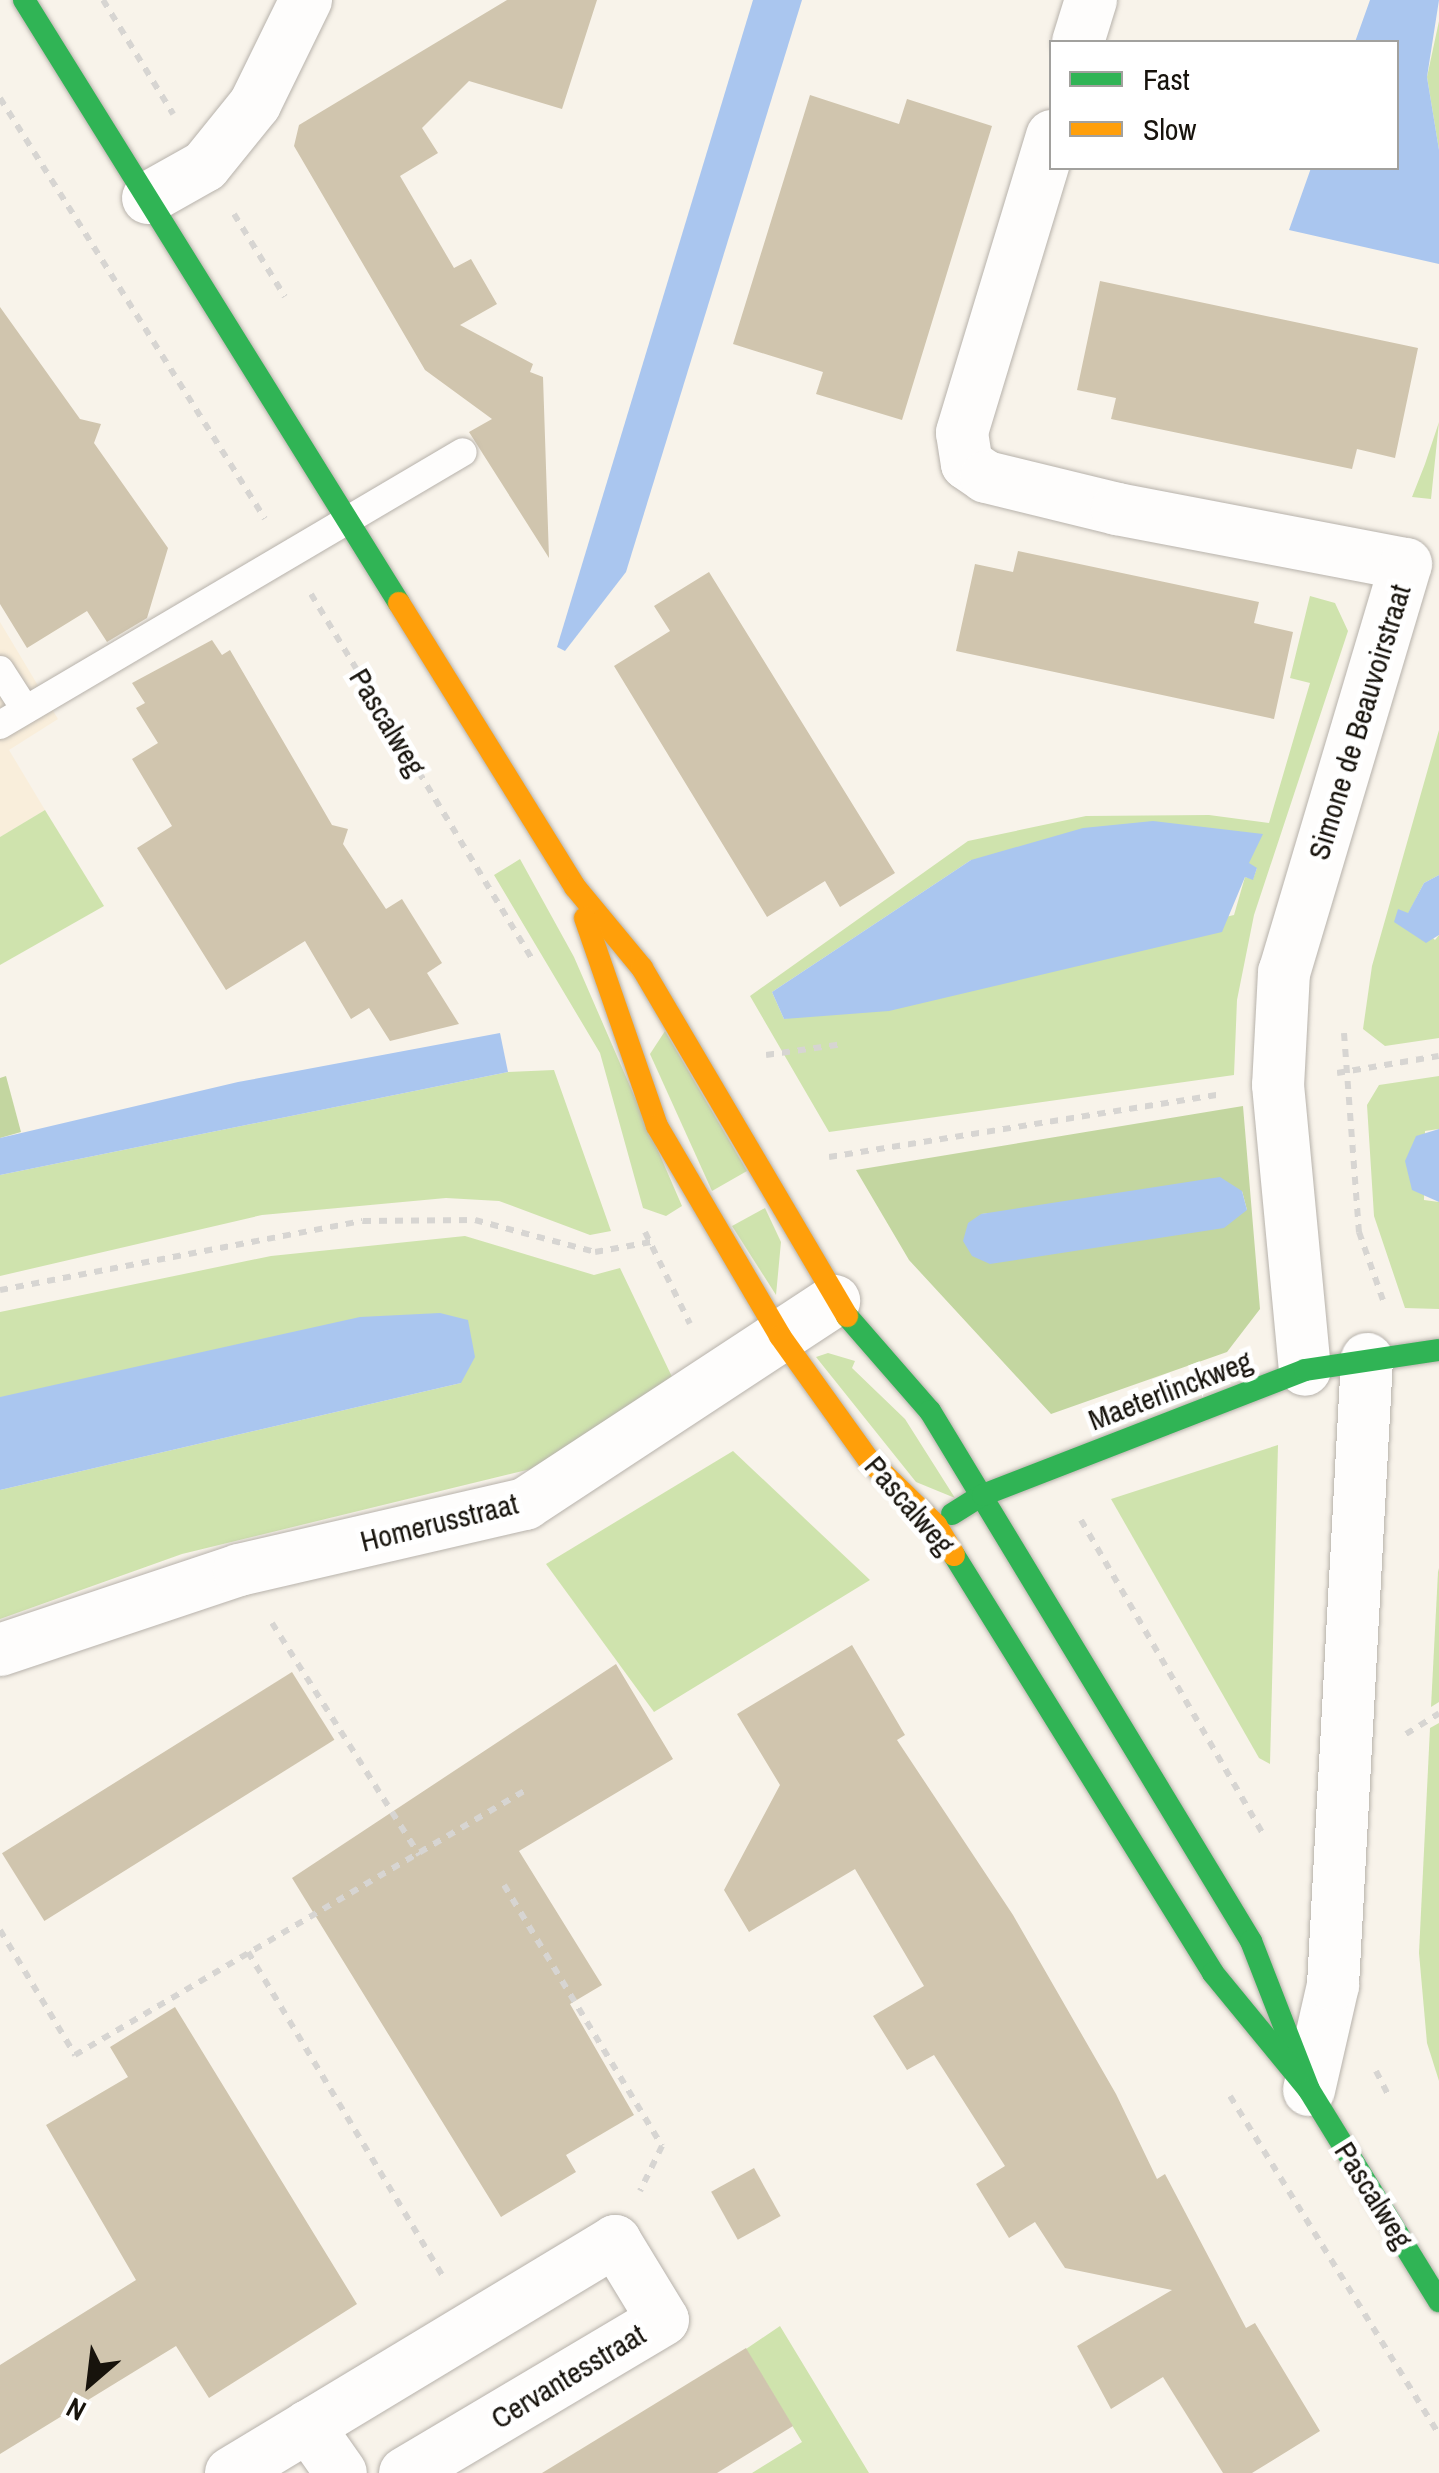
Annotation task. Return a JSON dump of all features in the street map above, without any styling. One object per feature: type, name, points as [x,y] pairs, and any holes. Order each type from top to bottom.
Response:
[{"type":"street","name":"Pascalweg","points":[[24,0],[342,522],[575,887],[642,968],[772,1181],[834,1301],[930,1411],[983,1495],[1251,1941],[1309,2090]]},
{"type":"street","points":[[148,198],[206,166],[256,104],[306,0]]},
{"type":"street","points":[[1079,40],[1092,0]]},
{"type":"street","name":"Simone de Beauvoirstraat","points":[[1049,146],[962,433],[967,464],[986,477],[1117,509],[1423,565],[1284,972],[1278,1085],[1305,1370]]},
{"type":"street","name":"Pascalweg","points":[[575,887],[657,1126],[780,1336],[868,1459],[936,1524],[1212,1973],[1309,2090],[1439,2301]]},
{"type":"street","name":"Homerusstraat","points":[[0,1650],[238,1570],[525,1504],[716,1374],[834,1301]]},
{"type":"street","name":"Maeterlinckweg","points":[[936,1524],[983,1495],[1305,1370],[1439,1350]]},
{"type":"street","points":[[1309,2090],[1333,1985],[1367,1359]]},
{"type":"street","points":[[231,2473],[615,2241]]},
{"type":"street","name":"Cervantesstraat","points":[[405,2473],[663,2320],[615,2241]]},
{"type":"street","points":[[308,2426],[340,2473]]},
{"type":"lane","points":[[0,725],[285,551],[463,452]]},
{"type":"lane","points":[[0,670],[24,709]]},
{"type":"path","points":[[102,0],[206,166]]},
{"type":"path","name":"Pascalweg","points":[[0,98],[285,551],[536,966]]},
{"type":"path","points":[[1344,1021],[1343,1072],[1360,1232],[1384,1299],[1367,1359]]},
{"type":"path","points":[[750,1057],[843,1044]]},
{"type":"path","points":[[812,1160],[1439,1056]]},
{"type":"path","points":[[0,1290],[363,1221],[475,1220],[596,1252],[650,1243]]},
{"type":"path","points":[[642,1227],[716,1374]]},
{"type":"path","points":[[238,1570],[419,1854]]},
{"type":"path","points":[[0,1930],[76,2055],[524,1791]]},
{"type":"path","points":[[504,1884],[662,2146],[615,2241]]},
{"type":"path","points":[[248,1952],[473,2326]]},
{"type":"shaded area","points":[[0,622],[58,719],[9,750],[45,810],[0,837]]},
{"type":"green space","points":[[1439,21],[1439,150],[1427,77]]},
{"type":"green space","points":[[1439,422],[1431,499],[1412,497],[1425,464]]},
{"type":"green space","points":[[1310,596],[1335,603],[1348,631],[1254,915],[1237,1000],[1234,1075],[829,1132],[750,996],[968,841],[1086,816],[1209,815],[1269,823],[1310,683],[1290,678]],"holes":[[[971,860],[1257,868],[1253,879],[1245,877],[1234,915],[784,1019],[772,992]]]},
{"type":"green space","points":[[1439,730],[1439,875],[1424,883],[1408,914],[1435,940],[1439,935],[1439,1038],[1385,1046],[1363,1029],[1372,966]]},
{"type":"green space","points":[[45,810],[104,906],[0,965],[0,837]]},
{"type":"green space","points":[[520,859],[574,957],[682,1206],[666,1216],[643,1208],[600,1053],[494,875]]},
{"type":"green space","points":[[665,1031],[747,1171],[712,1191],[650,1054]]},
{"type":"green space","points":[[554,1070],[611,1231],[590,1235],[499,1201],[446,1198],[262,1215],[0,1276],[0,1175],[508,1072]]},
{"type":"green space","points":[[6,1076],[21,1132],[0,1138],[0,1078]]},
{"type":"green space","points":[[1439,1076],[1439,1129],[1425,1131],[1424,1200],[1439,1202],[1439,1309],[1405,1308],[1374,1216],[1367,1105],[1379,1085]]},
{"type":"green space","points":[[1243,1106],[1260,1309],[1227,1352],[1051,1414],[909,1260],[856,1170]],"holes":[[[1242,1191],[1247,1210],[981,1214]]]},
{"type":"green space","points":[[765,1208],[781,1242],[776,1295],[732,1226]]},
{"type":"green space","points":[[465,1236],[594,1275],[620,1268],[674,1381],[531,1469],[182,1554],[0,1619],[0,1490],[461,1383],[0,1397],[0,1312],[271,1256]]},
{"type":"green space","points":[[828,1353],[855,1361],[852,1368],[905,1419],[955,1498],[916,1482],[816,1357]]},
{"type":"green space","points":[[1278,1445],[1270,1764],[1259,1758],[1111,1499]]},
{"type":"green space","points":[[733,1451],[870,1580],[654,1712],[546,1564]]},
{"type":"green space","points":[[1439,1568],[1439,1702],[1431,1707],[1438,1572]]},
{"type":"green space","points":[[1439,1723],[1439,2081],[1427,2043],[1419,1953],[1430,1728]]},
{"type":"green space","points":[[780,2326],[869,2473],[752,2473],[802,2442],[746,2349]]},
{"type":"water","points":[[753,0],[802,0],[626,572],[565,651],[557,647]]},
{"type":"water","points":[[1370,0],[1439,0],[1427,77],[1439,150],[1439,264],[1289,230],[1310,170],[1399,170],[1399,40],[1356,40]]},
{"type":"water","points":[[1153,821],[1263,834],[1249,863],[1257,868],[1253,880],[1245,877],[1222,932],[889,1011],[784,1019],[772,992],[971,860],[1083,828]]},
{"type":"water","points":[[1439,875],[1439,935],[1426,943],[1394,922],[1398,909],[1408,913],[1424,883]]},
{"type":"water","points":[[500,1033],[508,1072],[0,1175],[0,1138],[238,1082]]},
{"type":"water","points":[[1439,1129],[1439,1202],[1412,1190],[1405,1161],[1416,1136]]},
{"type":"water","points":[[1220,1177],[1242,1191],[1247,1210],[1224,1228],[990,1264],[972,1256],[963,1241],[968,1223],[981,1214]]},
{"type":"water","points":[[440,1313],[468,1320],[475,1357],[461,1383],[0,1490],[0,1397],[360,1317]]},
{"type":"building","points":[[507,0],[597,0],[562,109],[469,81],[422,128],[438,153],[400,176],[454,268],[471,259],[497,304],[460,325],[533,364],[530,372],[543,377],[549,558],[469,432],[492,419],[425,370],[294,146],[299,125]]},
{"type":"building","points":[[810,95],[899,124],[907,99],[992,126],[902,420],[816,394],[823,372],[733,344]]},
{"type":"building","points":[[1100,281],[1418,348],[1395,458],[1357,449],[1352,469],[1111,419],[1116,398],[1077,390]]},
{"type":"building","points":[[0,307],[80,419],[101,424],[94,443],[168,548],[147,618],[107,642],[87,611],[27,648],[0,604]]},
{"type":"building","points":[[1018,551],[1259,602],[1254,623],[1293,632],[1274,719],[956,651],[975,564],[1013,572]]},
{"type":"building","points":[[709,572],[895,873],[840,907],[825,881],[767,917],[614,666],[670,631],[654,606]]},
{"type":"building","points":[[212,640],[222,655],[230,650],[332,825],[348,829],[343,844],[386,909],[402,899],[442,963],[427,973],[459,1024],[390,1041],[369,1008],[351,1019],[305,941],[226,990],[137,848],[172,826],[132,759],[158,743],[136,708],[145,703],[132,683]]},
{"type":"building","points":[[852,1645],[905,1735],[897,1740],[1013,1915],[1116,2094],[1157,2179],[1165,2174],[1246,2328],[1255,2323],[1320,2431],[1252,2473],[1223,2473],[1163,2377],[1111,2409],[1077,2346],[1172,2290],[1065,2268],[1035,2222],[1009,2238],[976,2184],[1005,2166],[934,2055],[907,2070],[873,2016],[924,1986],[855,1869],[749,1932],[724,1890],[780,1785],[737,1714]]},
{"type":"building","points":[[616,1664],[673,1759],[519,1851],[602,1985],[570,2004],[634,2115],[566,2155],[576,2172],[501,2217],[292,1878]]},
{"type":"building","points":[[292,1672],[334,1740],[44,1921],[2,1853]]},
{"type":"building","points":[[175,2007],[357,2304],[209,2398],[176,2346],[0,2454],[0,2365],[136,2280],[46,2125],[128,2077],[110,2047]]},
{"type":"building","points":[[754,2168],[781,2216],[738,2240],[711,2192]]},
{"type":"building","points":[[746,2348],[793,2426],[717,2473],[542,2473]]},
{"type":"traffic: fast","points":[[24,0],[399,603]]},
{"type":"traffic: fast","points":[[847,1316],[930,1411],[1251,1941],[1309,2090]]},
{"type":"traffic: fast","points":[[952,1514],[983,1495],[1305,1370],[1439,1350]]},
{"type":"traffic: fast","points":[[954,1555],[1213,1973],[1309,2090],[1439,2301]]},
{"type":"traffic: slow","points":[[399,603],[575,887],[642,968],[847,1316]]},
{"type":"traffic: slow","points":[[585,918],[657,1126],[780,1336],[868,1459],[936,1525],[954,1555]]}]
